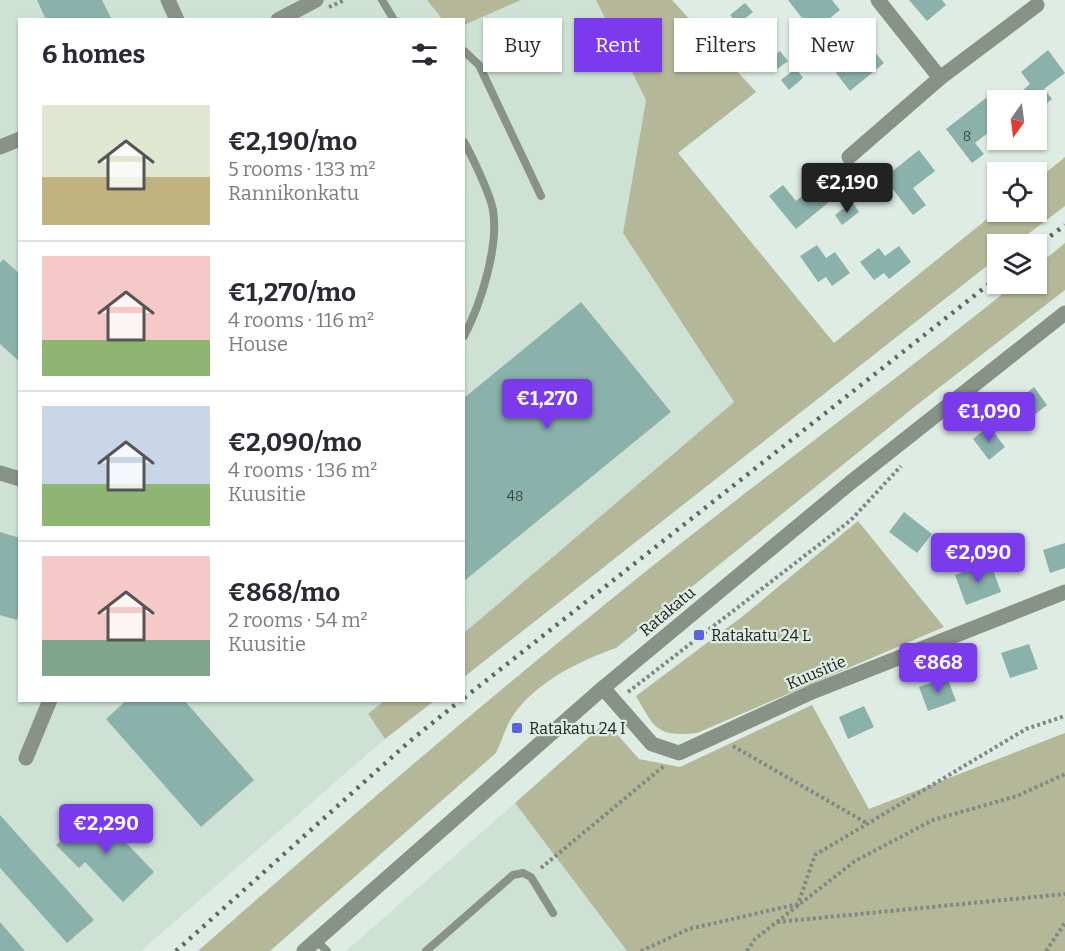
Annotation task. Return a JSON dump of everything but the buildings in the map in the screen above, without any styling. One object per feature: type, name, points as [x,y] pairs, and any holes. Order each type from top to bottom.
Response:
[{"type":"street","points":[[168,0],[176,18]]},
{"type":"street","points":[[282,18],[316,0]]},
{"type":"street","points":[[878,0],[940,78]]},
{"type":"street","points":[[849,157],[940,78],[1037,5]]},
{"type":"street","points":[[0,147],[18,140]]},
{"type":"street","name":"Ratakatu","points":[[304,951],[322,946],[603,688],[850,483],[1065,313]]},
{"type":"street","points":[[0,473],[18,478]]},
{"type":"street","name":"Kuusitie","points":[[679,753],[812,692],[1065,592]]},
{"type":"street","points":[[603,688],[652,744],[679,753]]},
{"type":"street","points":[[26,758],[49,702]]},
{"type":"lane","points":[[382,0],[393,18]]},
{"type":"lane","points":[[465,52],[479,65],[541,196]]},
{"type":"lane","points":[[465,144],[493,210],[492,249],[473,319],[465,334]]},
{"type":"lane","points":[[426,951],[513,875],[523,873],[531,877],[553,913]]},
{"type":"path","points":[[615,702],[851,520],[903,464]]},
{"type":"path","points":[[798,904],[815,855],[1026,729],[1065,716]]},
{"type":"path","points":[[717,736],[868,824]]},
{"type":"path","points":[[531,877],[679,753]]},
{"type":"path","points":[[747,951],[755,939],[855,861],[933,820],[1017,796],[1065,774]]},
{"type":"path","points":[[776,922],[1065,894]]},
{"type":"path","points":[[641,951],[689,929],[798,904]]},
{"type":"path","points":[[1046,951],[1065,923]]},
{"type":"shaded area","points":[[0,0],[427,0],[441,18],[18,18],[18,702],[384,702],[368,715],[385,739],[141,951],[0,951]]},
{"type":"shaded area","points":[[521,0],[596,0],[605,18],[574,18],[574,72],[632,72],[646,100],[623,233],[734,402],[465,632],[465,25]]},
{"type":"shaded area","points":[[515,803],[627,951],[346,951]]},
{"type":"green space","points":[[427,0],[521,0],[465,25],[465,18],[441,18]]},
{"type":"green space","points":[[596,0],[672,0],[688,18],[674,18],[674,72],[738,72],[756,92],[678,153],[834,343],[987,219],[987,222],[1044,222],[1028,234],[987,234],[987,266],[465,676],[465,632],[734,402],[623,233],[646,100],[632,72],[662,72],[662,18],[605,18]]},
{"type":"green space","points":[[1065,157],[1065,206],[1047,220],[1047,172]]},
{"type":"green space","points":[[1065,243],[1065,290],[918,404],[616,648],[588,659],[547,682],[524,702],[511,718],[496,753],[270,951],[198,951],[360,810],[579,625],[682,542],[1002,294],[1047,294],[1047,258]]},
{"type":"green space","points":[[858,521],[944,627],[697,733],[673,734],[665,732],[653,723],[636,696],[743,616]]},
{"type":"green space","points":[[383,702],[433,702],[385,739],[368,714]]},
{"type":"green space","points":[[812,705],[869,809],[1065,733],[1065,951],[627,951],[515,803],[606,722],[639,759],[680,767]]},
{"type":"railway","points":[[1047,239],[1065,225]]},
{"type":"railway","points":[[465,697],[987,286]]},
{"type":"railway","points":[[176,951],[410,741],[459,702]]},
{"type":"place","name":"Ratakatu 24 L","points":[[699,635]]},
{"type":"place","name":"Ratakatu 24 I","points":[[517,728]]}]
